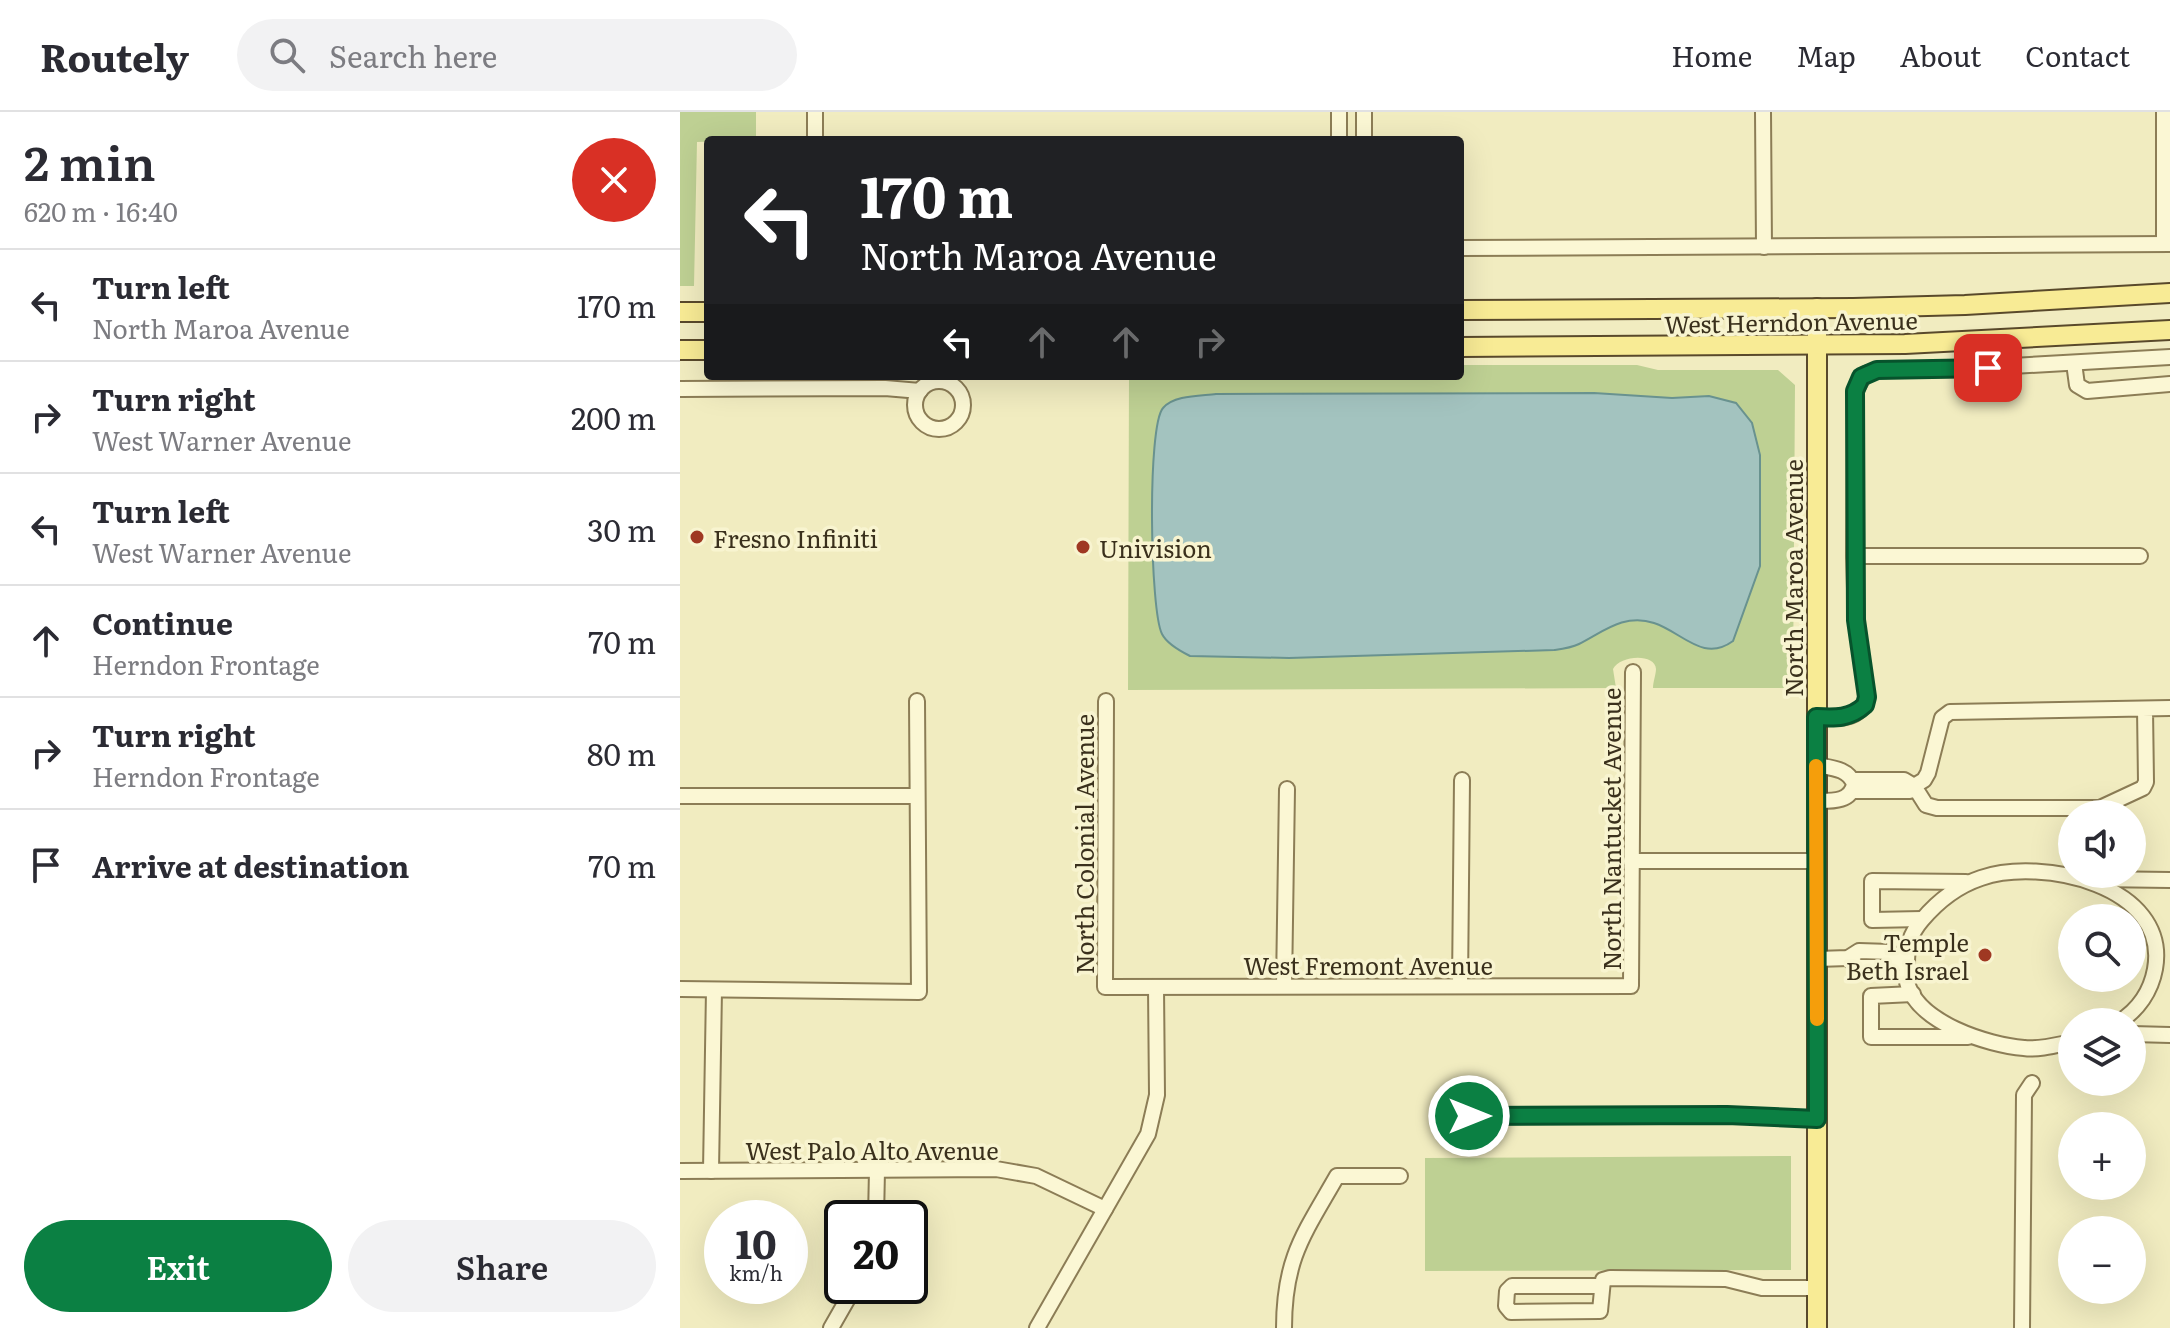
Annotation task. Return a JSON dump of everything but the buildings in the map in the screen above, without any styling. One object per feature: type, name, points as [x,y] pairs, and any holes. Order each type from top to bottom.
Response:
[{"type":"main road","name":"West Herndon Avenue","points":[[1464,310],[1965,305],[2170,293]]},
{"type":"main road","name":"North Maroa Avenue","points":[[1817,308],[1817,1328]]},
{"type":"main road","points":[[680,312],[704,312]]},
{"type":"main road","name":"West Herndon Avenue","points":[[1464,347],[1817,346],[2026,339],[2170,330]]},
{"type":"main road","points":[[680,350],[704,350]]},
{"type":"street","points":[[815,112],[815,136]]},
{"type":"street","points":[[1339,112],[1339,136]]},
{"type":"street","points":[[1763,112],[1764,247]]},
{"type":"street","points":[[1464,248],[2167,244],[2164,112]]},
{"type":"street","points":[[1816,717],[1837,719],[1850,716],[1865,705],[1867,689],[1856,620],[1854,556],[1855,391],[1861,377],[1877,370],[1960,369],[2170,357]]},
{"type":"street","points":[[2074,363],[2077,385],[2087,391],[2170,384]]},
{"type":"street","points":[[680,389],[885,388],[920,391]]},
{"type":"street","points":[[1854,556],[2140,556]]},
{"type":"street","name":"North Nantucket Avenue","points":[[1631,986],[1633,672]]},
{"type":"street","points":[[680,989],[919,992],[917,701]]},
{"type":"street","name":"North Colonial Avenue","points":[[1105,987],[1106,701]]},
{"type":"street","points":[[1816,765],[1841,770],[1853,785],[1910,791],[1928,773],[1942,718],[1950,712],[2170,708]]},
{"type":"street","points":[[1914,786],[1926,805],[1937,808],[2100,808],[2111,805],[2143,788],[2146,782],[2145,709]]},
{"type":"street","points":[[1460,985],[1462,780]]},
{"type":"street","points":[[1817,801],[1841,799],[1853,785]]},
{"type":"street","points":[[1284,986],[1287,789]]},
{"type":"street","points":[[680,796],[917,796]]},
{"type":"street","points":[[1631,861],[1817,861]]},
{"type":"street","points":[[1972,1037],[1928,1013],[1913,994],[1903,960],[1912,933],[1946,895],[1970,883],[1996,875],[2058,873]]},
{"type":"street","points":[[2146,880],[2170,880]]},
{"type":"street","points":[[1922,919],[1872,920],[1872,881],[1970,883]]},
{"type":"street","points":[[2107,888],[2137,909],[2152,931],[2158,954],[2153,981],[2135,1008]]},
{"type":"street","points":[[1817,959],[1848,958],[1859,951],[1890,952],[1903,960]]},
{"type":"street","name":"West Fremont Avenue","points":[[1105,987],[1631,986]]},
{"type":"street","points":[[1043,1326],[1148,1134],[1157,1095],[1156,987]]},
{"type":"street","points":[[711,1171],[714,990]]},
{"type":"street","points":[[1913,994],[1871,996],[1871,1037],[1972,1037],[2025,1049],[2058,1044]]},
{"type":"street","points":[[2146,1034],[2170,1035]]},
{"type":"street","points":[[2022,1328],[2024,1095],[2032,1083]]},
{"type":"street","points":[[1469,1116],[1727,1115],[1817,1119]]},
{"type":"street","name":"West Palo Alto Avenue","points":[[680,1171],[996,1169],[1036,1176],[1069,1189],[1105,1209]]},
{"type":"street","points":[[876,1200],[877,1170]]},
{"type":"street","points":[[1284,1328],[1284,1299],[1292,1258],[1337,1176],[1400,1176]]},
{"type":"street","points":[[1601,1286],[1512,1286],[1507,1291],[1506,1306],[1511,1312],[1600,1311],[1601,1286],[1603,1280],[1610,1278],[1726,1279],[1762,1288],[1817,1288]]},
{"type":"street","points":[[831,1328],[845,1304]]},
{"type":"green space","points":[[680,112],[756,112],[756,136],[704,136],[704,142],[697,142],[694,286],[680,286]]},
{"type":"green space","points":[[1464,365],[1637,365],[1658,370],[1778,370],[1795,385],[1793,688],[1653,688],[1654,664],[1650,660],[1637,658],[1623,661],[1613,669],[1616,688],[1128,690],[1129,380],[1464,380]]},
{"type":"green space","points":[[1791,1156],[1791,1270],[1425,1271],[1425,1158]]},
{"type":"water","points":[[1594,393],[1672,398],[1709,396],[1736,403],[1752,423],[1760,455],[1760,566],[1733,641],[1712,649],[1702,647],[1654,623],[1633,620],[1614,625],[1576,645],[1554,650],[1289,658],[1190,656],[1164,638],[1155,592],[1152,481],[1158,422],[1163,408],[1168,404],[1188,397],[1216,394]]},
{"type":"slow traffic","points":[[1816,766],[1817,1019]]},
{"type":"place","name":"Fresno Infiniti","points":[[697,537]]},
{"type":"place","name":"Univision","points":[[1083,547]]},
{"type":"place","name":"Temple Beth Israel","points":[[1985,955]]},
{"type":"route","points":[[1469,1116],[1727,1115],[1817,1119],[1816,717],[1837,719],[1850,716],[1865,705],[1867,697],[1858,648],[1854,575],[1855,391],[1861,377],[1877,370],[1988,368]]}]
